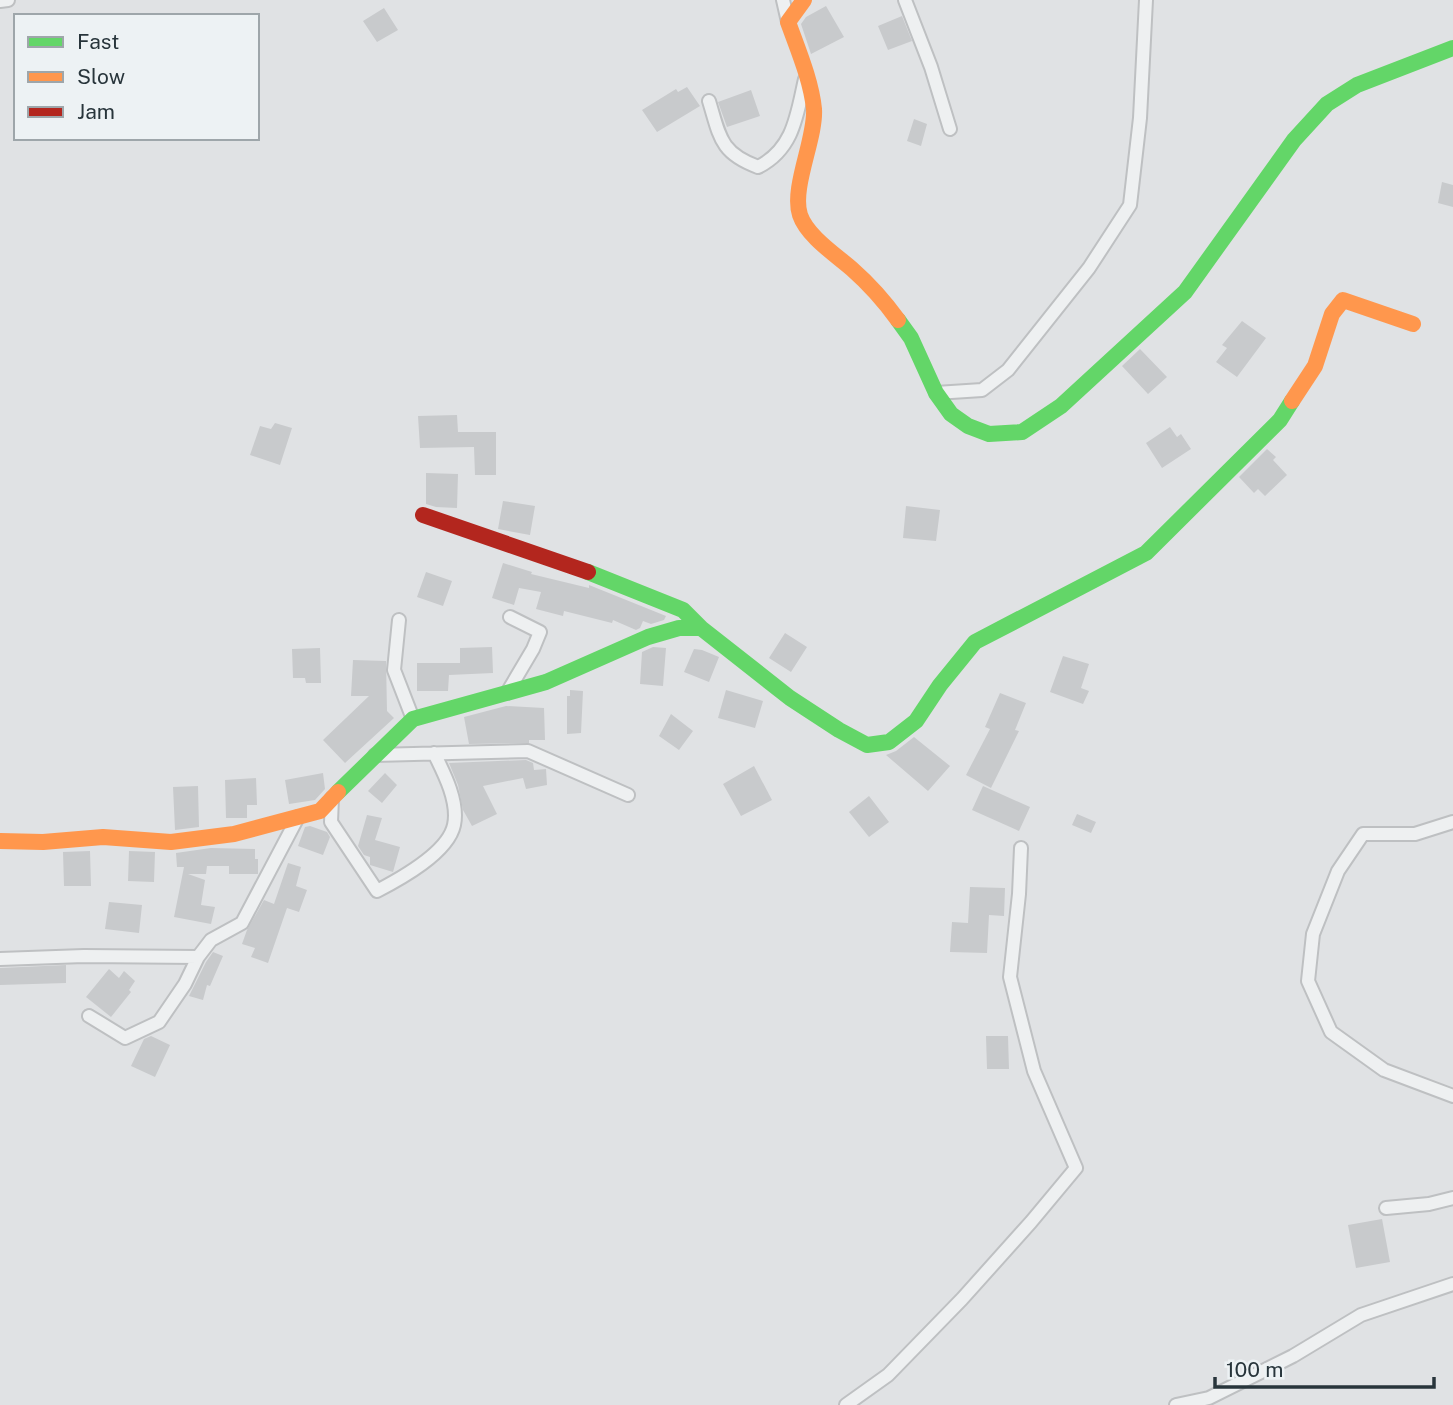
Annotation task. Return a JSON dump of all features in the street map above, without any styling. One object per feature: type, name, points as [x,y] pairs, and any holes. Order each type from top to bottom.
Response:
[{"type":"street","points":[[0,1],[8,0]]},
{"type":"street","points":[[783,0],[814,111],[799,196],[800,215],[816,238],[854,271],[888,306],[911,338],[936,393],[951,415],[968,426],[989,434],[1022,432],[1061,405],[1185,292],[1294,140],[1327,104],[1357,85],[1453,48]]},
{"type":"street","points":[[789,23],[804,0]]},
{"type":"street","points":[[905,0],[931,67],[950,129]]},
{"type":"street","points":[[936,393],[982,390],[1008,370],[1089,268],[1130,205],[1140,118],[1146,0]]},
{"type":"street","points":[[709,101],[723,145],[741,160],[758,167],[772,160],[788,140],[806,75]]},
{"type":"street","points":[[423,515],[575,567],[683,610],[701,628],[790,698],[839,730],[867,745],[889,742],[916,721],[940,685],[975,642],[1146,553],[1280,420],[1315,366],[1332,314],[1343,300],[1413,324]]},
{"type":"street","points":[[506,693],[534,649],[540,632],[510,617]]},
{"type":"street","points":[[399,620],[394,670],[413,719]]},
{"type":"street","points":[[0,841],[43,842],[103,837],[171,842],[234,834],[320,811],[413,719],[545,682],[648,637],[679,628],[701,628]]},
{"type":"street","points":[[375,755],[528,751],[628,795]]},
{"type":"street","points":[[332,799],[331,822],[377,891],[414,871],[449,839],[454,825],[454,808],[444,774],[434,753]]},
{"type":"street","points":[[89,1016],[125,1038],[159,1022],[186,984],[198,957],[211,940],[242,923],[298,817]]},
{"type":"street","points":[[1453,822],[1415,834],[1363,834],[1338,871],[1313,934],[1308,981],[1331,1032],[1384,1070],[1453,1096]]},
{"type":"street","points":[[846,1405],[888,1375],[953,1308],[1076,1168],[1034,1072],[1010,978],[1021,848]]},
{"type":"street","points":[[0,960],[84,956],[198,957]]},
{"type":"street","points":[[1386,1208],[1429,1204],[1453,1198]]},
{"type":"street","points":[[1176,1405],[1209,1398],[1293,1356],[1360,1315],[1453,1284]]},
{"type":"building","points":[[826,6],[844,37],[811,54],[801,24],[806,17]]},
{"type":"building","points":[[384,8],[398,30],[377,42],[363,21]]},
{"type":"building","points":[[902,16],[912,41],[888,50],[878,26]]},
{"type":"building","points":[[687,87],[700,106],[657,132],[642,110],[676,89],[678,92]]},
{"type":"building","points":[[751,90],[760,116],[727,127],[718,102]]},
{"type":"building","points":[[914,119],[927,124],[921,146],[907,141]]},
{"type":"building","points":[[1442,182],[1453,185],[1453,207],[1438,203]]},
{"type":"building","points":[[1242,321],[1266,338],[1237,377],[1216,362],[1227,348],[1222,345]]},
{"type":"building","points":[[1140,349],[1167,377],[1148,394],[1122,366]]},
{"type":"building","points":[[457,415],[458,432],[496,432],[496,475],[475,475],[474,447],[420,448],[418,416]]},
{"type":"building","points":[[275,423],[292,428],[280,465],[250,455],[260,426],[271,429]]},
{"type":"building","points":[[1170,427],[1177,437],[1181,434],[1191,449],[1162,468],[1146,443]]},
{"type":"building","points":[[1267,449],[1276,457],[1273,460],[1287,475],[1265,496],[1258,489],[1254,493],[1239,477]]},
{"type":"building","points":[[426,473],[458,474],[457,508],[426,504]]},
{"type":"building","points":[[503,501],[535,506],[530,535],[498,529]]},
{"type":"building","points":[[906,506],[940,510],[936,541],[903,538]]},
{"type":"building","points":[[503,563],[532,572],[531,574],[589,588],[589,585],[666,616],[664,620],[651,624],[643,621],[636,630],[613,620],[612,623],[564,611],[563,616],[536,609],[541,592],[519,588],[514,605],[492,598]]},
{"type":"building","points":[[426,572],[452,581],[443,606],[417,597]]},
{"type":"building","points":[[785,633],[807,647],[791,672],[769,658]]},
{"type":"building","points":[[492,647],[493,673],[449,675],[448,691],[417,691],[417,663],[460,663],[460,648]]},
{"type":"building","points":[[653,647],[666,648],[663,686],[640,684],[642,652]]},
{"type":"building","points":[[320,648],[321,683],[306,683],[305,678],[293,678],[292,649]]},
{"type":"building","points":[[694,649],[719,657],[709,682],[684,672]]},
{"type":"building","points":[[1063,656],[1089,664],[1081,688],[1089,691],[1083,704],[1050,692]]},
{"type":"building","points":[[353,660],[386,661],[387,711],[394,718],[345,763],[323,740],[369,696],[351,696]]},
{"type":"building","points":[[570,690],[583,691],[581,733],[567,734],[567,696],[570,696]]},
{"type":"building","points":[[726,690],[763,701],[755,728],[718,718]]},
{"type":"building","points":[[1000,693],[1026,703],[1015,730],[1019,731],[991,788],[966,775],[990,729],[985,727]]},
{"type":"building","points":[[506,706],[544,708],[545,740],[529,740],[529,743],[469,744],[464,717]]},
{"type":"building","points":[[671,714],[693,731],[679,750],[659,736]]},
{"type":"building","points":[[914,737],[950,766],[928,791],[886,755]]},
{"type":"building","points":[[526,760],[533,763],[534,770],[546,769],[547,785],[526,789],[523,778],[483,786],[497,814],[472,826],[463,810],[458,785],[449,763]]},
{"type":"building","points":[[754,766],[772,800],[741,816],[723,784]]},
{"type":"building","points":[[323,773],[325,789],[315,800],[289,804],[285,780]]},
{"type":"building","points":[[385,773],[397,785],[382,803],[368,791]]},
{"type":"building","points":[[256,778],[257,805],[247,805],[247,818],[226,818],[225,780]]},
{"type":"building","points":[[198,786],[199,827],[175,830],[173,787]]},
{"type":"building","points":[[983,786],[1030,807],[1019,831],[972,810]]},
{"type":"building","points":[[869,796],[889,822],[869,837],[849,812]]},
{"type":"building","points":[[1077,814],[1096,822],[1091,833],[1072,825]]},
{"type":"building","points":[[367,815],[382,818],[375,840],[400,847],[393,872],[370,865],[370,857],[364,855],[358,846]]},
{"type":"building","points":[[305,827],[327,832],[330,837],[323,855],[298,846]]},
{"type":"building","points":[[211,848],[255,849],[258,874],[229,874],[229,866],[207,866],[206,874],[188,874],[205,880],[201,905],[215,907],[211,924],[174,917],[184,867],[177,867],[176,853]]},
{"type":"building","points":[[90,851],[91,886],[64,886],[63,852]]},
{"type":"building","points":[[129,851],[155,852],[154,882],[128,881]]},
{"type":"building","points":[[288,863],[301,867],[296,886],[307,890],[299,912],[287,908],[268,963],[251,957],[255,948],[242,944],[264,900],[274,904]]},
{"type":"building","points":[[970,887],[1005,888],[1004,916],[989,915],[987,953],[950,952],[952,922],[968,923]]},
{"type":"building","points":[[109,902],[142,905],[139,933],[105,929]]},
{"type":"building","points":[[213,952],[223,956],[210,986],[207,985],[203,1000],[189,996],[206,962]]},
{"type":"building","points":[[66,965],[66,983],[0,985],[0,968]]},
{"type":"building","points":[[109,969],[119,978],[124,971],[135,981],[129,990],[131,992],[111,1017],[86,997]]},
{"type":"building","points":[[151,1036],[170,1045],[155,1077],[131,1066],[144,1039]]},
{"type":"building","points":[[986,1036],[1008,1036],[1009,1069],[987,1069]]},
{"type":"building","points":[[1382,1219],[1390,1262],[1356,1268],[1348,1225]]},
{"type":"traffic: fast","points":[[898,320],[911,338],[936,393],[951,414],[968,426],[989,434],[1022,432],[1061,406],[1185,292],[1294,140],[1327,104],[1357,85],[1453,48]]},
{"type":"traffic: fast","points":[[588,572],[683,610],[701,628],[790,698],[839,730],[867,745],[889,742],[916,721],[940,685],[975,642],[1146,553],[1280,420],[1292,401]]},
{"type":"traffic: fast","points":[[338,792],[413,719],[546,682],[648,637],[679,628],[701,628]]},
{"type":"traffic: slow","points":[[804,0],[788,22],[807,76],[814,109],[814,121],[799,191],[800,215],[815,238],[865,281],[898,320]]},
{"type":"traffic: slow","points":[[1292,401],[1315,366],[1332,314],[1343,300],[1413,324]]},
{"type":"traffic: slow","points":[[0,841],[43,842],[103,837],[171,842],[234,834],[320,811],[338,792]]},
{"type":"traffic: jam","points":[[423,515],[588,572]]}]
